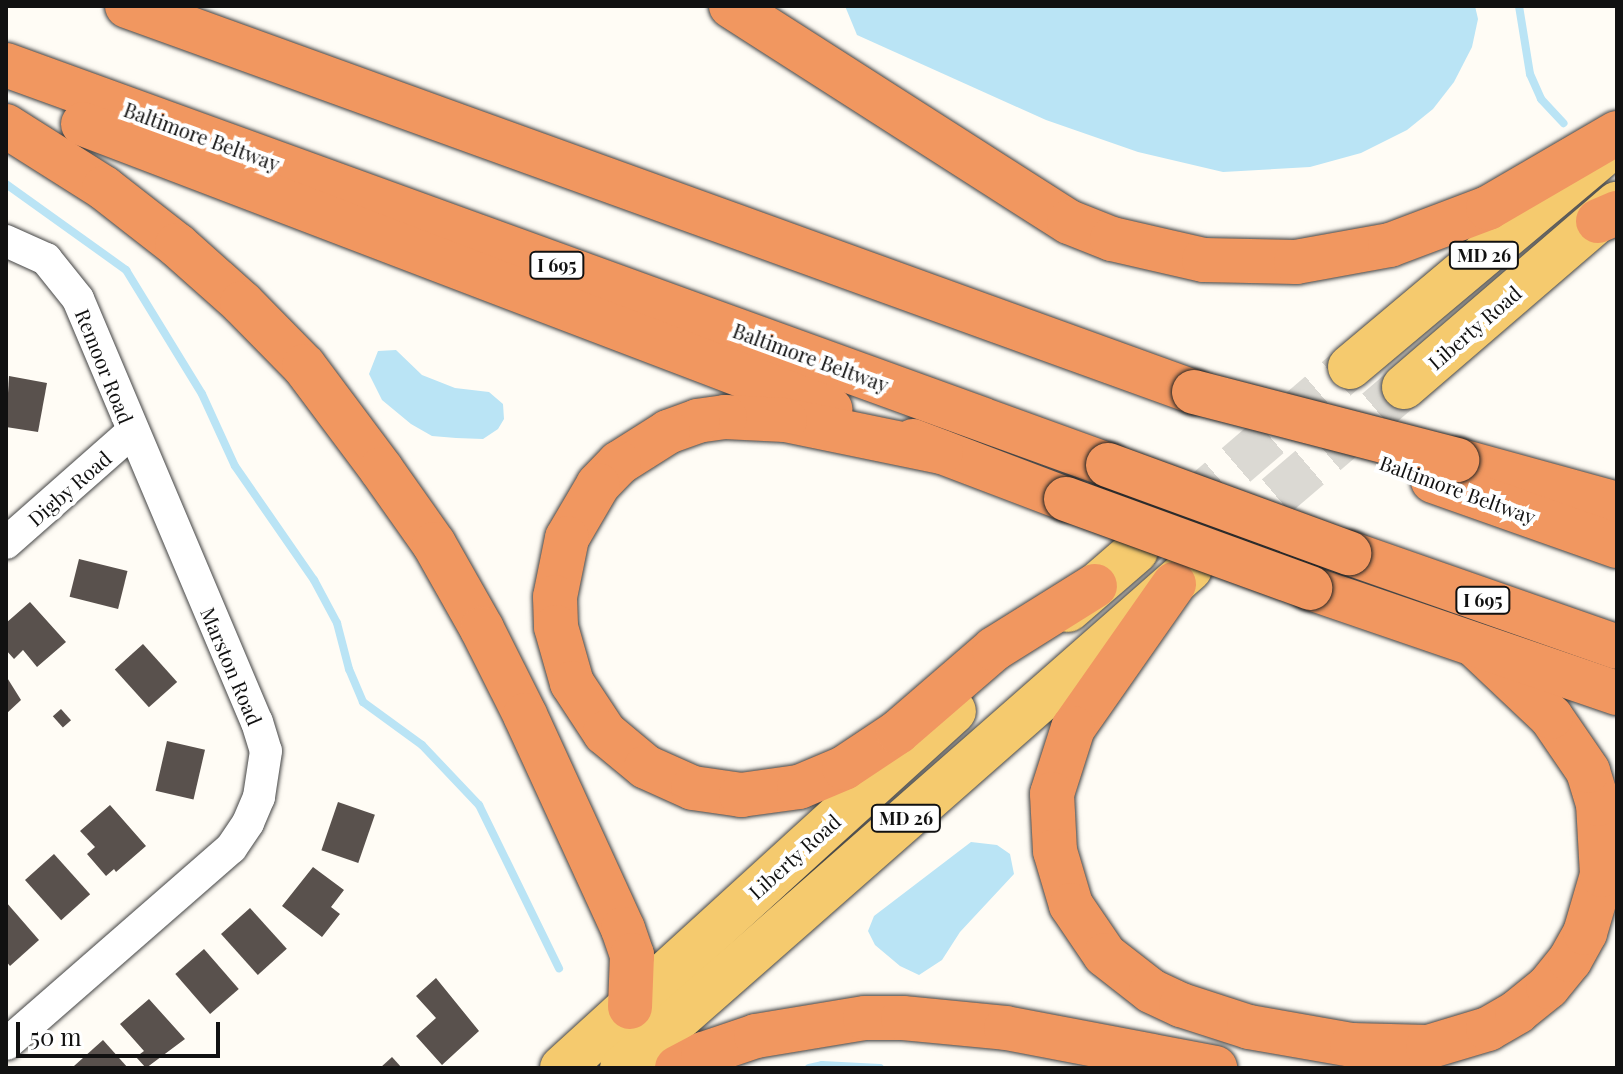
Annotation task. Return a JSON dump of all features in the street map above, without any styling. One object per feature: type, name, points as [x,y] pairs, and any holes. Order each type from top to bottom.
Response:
[{"type":"highway","name":"Baltimore Beltway","points":[[127,6],[1194,392],[1445,470],[1617,546]]},
{"type":"highway","points":[[731,6],[1033,202],[1069,222],[1112,239],[1204,260],[1296,262],[1390,245],[1488,208],[1617,133]]},
{"type":"highway","name":"Baltimore Beltway","points":[[6,65],[1349,553],[1617,647]]},
{"type":"highway","points":[[6,95],[1066,499],[1477,647],[1617,693]]},
{"type":"highway","points":[[6,126],[104,188],[177,245],[242,303],[304,366],[390,481],[434,544],[482,629],[623,929],[632,955],[630,1007]]},
{"type":"highway","points":[[941,452],[785,420],[725,417],[698,421],[668,432],[619,463],[598,485],[567,538],[555,597],[556,627],[572,683],[605,733],[646,767],[693,788],[741,795],[799,787],[844,768],[898,732],[994,649],[1095,586]]},
{"type":"highway","points":[[1445,470],[1617,504]]},
{"type":"highway","points":[[1182,576],[1073,728],[1052,794],[1055,851],[1071,905],[1105,955],[1151,991],[1181,1005],[1249,1027],[1352,1045],[1428,1047],[1488,1029],[1517,1012],[1548,987],[1570,960],[1585,933],[1602,875],[1598,804],[1588,771],[1551,717],[1477,647]]},
{"type":"highway","points":[[677,1068],[703,1054],[756,1036],[865,1018],[903,1018],[1006,1028],[1215,1068]]},
{"type":"main road","name":"MD 26","points":[[1350,367],[1617,142]]},
{"type":"main road","name":"Liberty Road","points":[[1404,387],[1611,213]]},
{"type":"main road","name":"Liberty Road","points":[[562,1068],[1136,551]]},
{"type":"main road","name":"MD 26","points":[[622,1068],[1182,576]]},
{"type":"street","name":"Remoor Road","points":[[6,241],[46,259],[78,299],[132,432]]},
{"type":"street","name":"Digby Road","points":[[6,543],[132,432]]},
{"type":"street","name":"Marston Road","points":[[6,1044],[231,848],[248,823],[265,771],[266,751],[257,722],[132,432]]},
{"type":"water","points":[[845,6],[1475,6],[1478,19],[1472,47],[1454,82],[1433,109],[1407,130],[1361,153],[1310,167],[1223,172],[1138,152],[1046,120],[857,35]]},
{"type":"water","points":[[396,350],[422,375],[455,388],[489,392],[503,404],[504,419],[498,429],[483,439],[456,438],[432,436],[411,424],[382,400],[369,374],[378,351]]},
{"type":"water","points":[[971,842],[997,845],[1010,854],[1014,874],[960,932],[942,960],[919,975],[900,966],[875,945],[868,931],[874,916]]},
{"type":"building","points":[[9,376],[47,383],[38,432],[6,427]]},
{"type":"building","points":[[79,559],[128,571],[118,609],[70,597]]},
{"type":"building","points":[[30,602],[66,642],[37,667],[23,650],[14,659],[6,650],[6,623]]},
{"type":"building","points":[[143,644],[177,682],[149,707],[115,669]]},
{"type":"building","points":[[6,676],[21,700],[6,714]]},
{"type":"building","points":[[61,709],[71,720],[63,728],[53,716]]},
{"type":"building","points":[[167,741],[205,750],[194,799],[156,791]]},
{"type":"building","points":[[338,802],[375,815],[358,863],[321,850]]},
{"type":"building","points":[[110,805],[146,846],[116,872],[114,869],[106,876],[87,854],[95,847],[80,831]]},
{"type":"building","points":[[54,854],[90,894],[61,920],[25,880]]},
{"type":"building","points":[[313,867],[344,890],[331,907],[340,914],[322,937],[282,906]]},
{"type":"building","points":[[6,902],[39,940],[10,966],[6,961]]},
{"type":"building","points":[[250,908],[287,949],[258,975],[221,934]]},
{"type":"building","points":[[204,949],[239,989],[210,1014],[175,974]]},
{"type":"building","points":[[436,978],[479,1031],[442,1065],[416,1036],[436,1018],[416,996]]},
{"type":"building","points":[[149,999],[185,1039],[146,1068],[136,1057],[144,1051],[120,1024]]},
{"type":"building","points":[[103,1040],[128,1068],[74,1066]]},
{"type":"building","points":[[392,1057],[402,1068],[380,1068]]},
{"type":"waterway","points":[[1519,6],[1530,74],[1541,99],[1563,123]]},
{"type":"waterway","points":[[6,184],[126,270],[202,394],[235,466],[314,580],[337,623],[349,669],[363,702],[422,745],[479,805],[559,968]]},
{"type":"waterway","points":[[809,1068],[822,1065],[880,1068]]},
{"type":"tunnel","points":[[1136,551],[1350,367]]},
{"type":"tunnel","points":[[1226,539],[1404,387]]}]
